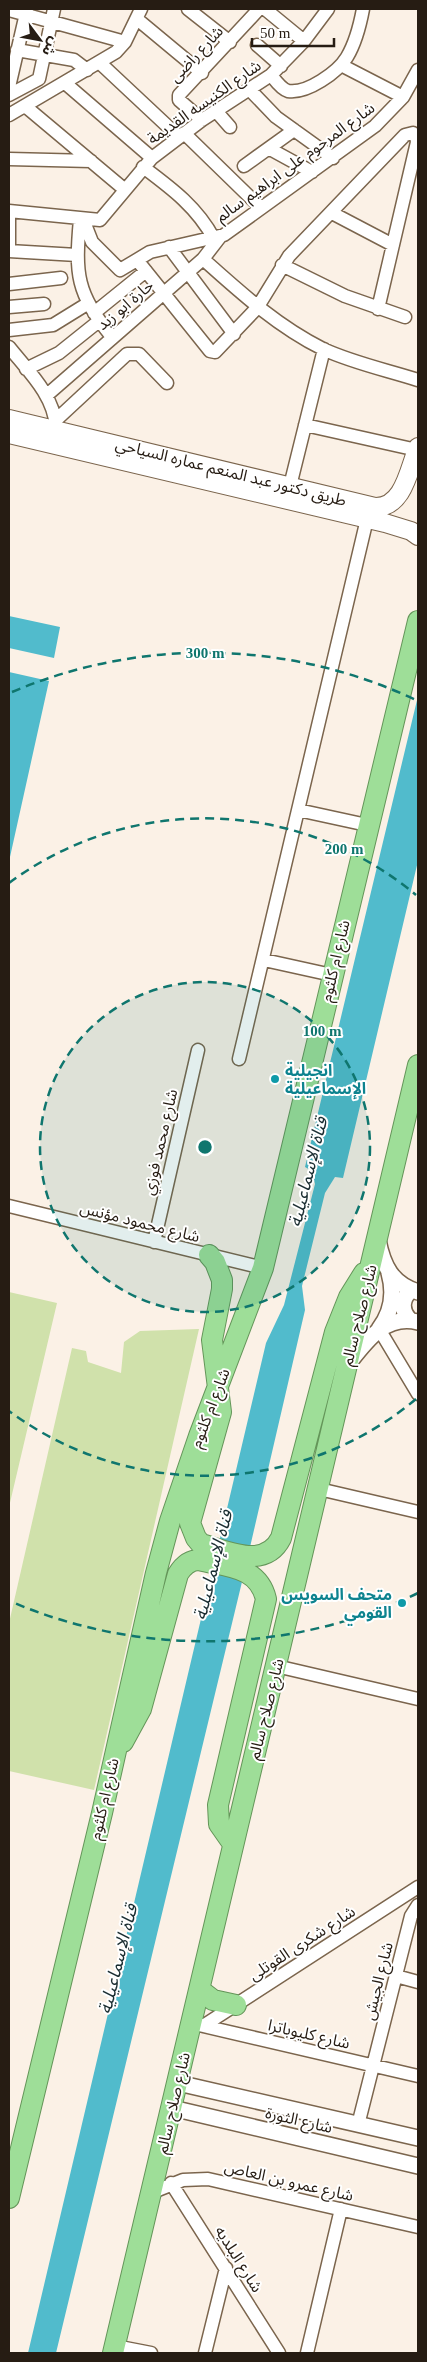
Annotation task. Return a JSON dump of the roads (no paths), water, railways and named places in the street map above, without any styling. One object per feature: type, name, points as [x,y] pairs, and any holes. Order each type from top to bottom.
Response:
[{"type":"highway","name":"شارع ام كلثوم","points":[[9,2198],[170,1521],[218,1385],[263,1268],[418,620]]},
{"type":"highway","name":"شارع صلاح سالم","points":[[114,2349],[178,2083],[198,2024],[200,1990],[233,1844],[347,1366],[414,1099],[418,1065]]},
{"type":"highway","points":[[200,1552],[190,1523],[218,1424],[221,1404],[213,1364],[212,1340],[222,1280],[215,1262],[209,1255]]},
{"type":"highway","points":[[200,1552],[252,1565],[271,1552],[281,1538],[335,1332],[349,1297],[373,1261]]},
{"type":"highway","points":[[115,1751],[128,1735],[141,1709],[178,1574],[200,1552]]},
{"type":"highway","points":[[233,1844],[219,1824],[218,1805],[266,1599],[252,1565]]},
{"type":"highway","points":[[200,1990],[213,2000],[236,2006]]},
{"type":"main road","name":"طريق دكتور عبد المنعم عماره السياحي","points":[[9,419],[402,528],[418,536]]},
{"type":"main road","name":"طريق دكتور عبد المنعم عماره السياحي","points":[[9,434],[55,432],[370,506],[386,506],[395,500],[401,491],[418,449]]},
{"type":"street","points":[[9,94],[38,81],[54,9]]},
{"type":"street","points":[[188,9],[230,42]]},
{"type":"street","points":[[265,9],[304,41]]},
{"type":"street","name":"شارع الكنيسه القديمة","points":[[9,211],[100,220],[148,162],[202,120],[271,75],[304,41],[328,9]]},
{"type":"street","points":[[271,75],[285,89],[290,91],[319,82],[341,65],[353,45],[363,9]]},
{"type":"street","points":[[9,10],[26,12],[51,22],[125,42]]},
{"type":"street","name":"شارع راضى","points":[[202,120],[178,97],[230,42],[252,11]]},
{"type":"street","points":[[9,87],[10,70],[26,12]]},
{"type":"street","points":[[9,115],[116,52],[125,42],[139,14],[202,73]]},
{"type":"street","points":[[257,45],[281,66]]},
{"type":"street","points":[[17,50],[74,60],[88,70]]},
{"type":"street","points":[[100,63],[261,208]]},
{"type":"street","points":[[341,65],[403,97]]},
{"type":"street","name":"شارع المرحوم على ابراهيم سالم","points":[[82,219],[90,238],[118,269],[124,270],[150,252],[217,238],[333,158],[375,126],[403,97],[418,70]]},
{"type":"street","points":[[65,83],[186,200],[217,238]]},
{"type":"street","points":[[250,90],[267,108],[333,158]]},
{"type":"street","points":[[25,106],[124,189]]},
{"type":"street","points":[[216,112],[230,127]]},
{"type":"street","points":[[244,166],[294,130]]},
{"type":"street","points":[[137,260],[212,353],[234,334],[257,308],[282,265],[405,135],[413,133],[417,139],[378,309]]},
{"type":"street","points":[[270,149],[312,172]]},
{"type":"street","points":[[9,159],[91,161]]},
{"type":"street","points":[[332,213],[393,245]]},
{"type":"street","points":[[9,218],[9,250],[77,255]]},
{"type":"street","points":[[82,219],[77,255],[79,280],[93,313],[112,337]]},
{"type":"street","name":"حارة ابو زيد","points":[[47,396],[203,259],[217,238]]},
{"type":"street","points":[[170,247],[234,334]]},
{"type":"street","points":[[203,259],[257,308],[288,329],[324,349],[418,380]]},
{"type":"street","points":[[282,265],[337,293],[405,317]]},
{"type":"street","points":[[26,369],[59,353],[93,313],[146,271]]},
{"type":"street","points":[[9,284],[61,278]]},
{"type":"street","points":[[9,308],[44,304]]},
{"type":"street","points":[[9,330],[53,324],[93,313]]},
{"type":"street","points":[[9,347],[47,396],[55,432]]},
{"type":"street","points":[[290,486],[324,349]]},
{"type":"street","points":[[55,432],[127,354],[139,354],[167,383]]},
{"type":"street","points":[[304,425],[418,449]]},
{"type":"street","points":[[239,1059],[367,519]]},
{"type":"street","points":[[298,810],[368,825]]},
{"type":"street","points":[[264,960],[332,975]]},
{"type":"street","name":"شارع محمد فوزي","points":[[154,1242],[198,1050]]},
{"type":"street","name":"شارع محمود مؤنس","points":[[9,1206],[263,1268]]},
{"type":"street","points":[[378,1240],[381,1259],[389,1273],[396,1281],[415,1291]]},
{"type":"street","points":[[347,1366],[379,1329],[391,1307],[392,1290],[389,1273]]},
{"type":"street","points":[[414,1320],[405,1315],[403,1304],[406,1296],[415,1291]]},
{"type":"street","points":[[379,1329],[389,1323],[414,1320]]},
{"type":"street","points":[[379,1329],[418,1394]]},
{"type":"street","points":[[319,1489],[418,1512]]},
{"type":"street","points":[[276,1666],[418,1699]]},
{"type":"street","name":"شارع شكرى القوتلى","points":[[198,2024],[236,2006],[418,1887]]},
{"type":"street","name":"شارع الجيش","points":[[358,2125],[411,1916],[418,1905]]},
{"type":"street","points":[[396,1976],[418,1982]]},
{"type":"street","name":"شارع كليوباترا","points":[[198,2024],[418,2076]]},
{"type":"street","name":"شارع الثورة","points":[[178,2083],[418,2138]]},
{"type":"street","points":[[198,2114],[192,2105],[192,2100],[194,2094],[203,2088]]},
{"type":"street","name":"شارع الثورة","points":[[172,2108],[418,2166]]},
{"type":"street","name":"شارع عمرو بن العاص","points":[[153,2192],[172,2183],[189,2179],[208,2179],[418,2227]]},
{"type":"street","name":"شارع البلديه","points":[[172,2183],[278,2353]]},
{"type":"street","points":[[307,2353],[341,2209]]},
{"type":"street","points":[[205,2353],[226,2268]]},
{"type":"street","points":[[114,2349],[151,2353]]},
{"type":"water","points":[[9,616],[60,627],[54,658],[9,648]]},
{"type":"water","points":[[9,672],[49,681],[10,857],[9,857]]},
{"type":"water","points":[[418,696],[418,861],[343,1178],[335,1177],[325,1193],[302,1286],[305,1310],[241,1586],[56,2353],[28,2353],[266,1343],[284,1305],[315,1184],[312,1171],[305,1167]]},
{"type":"place","name":"انجيلية الإسماعيلية","points":[[275,1079]]},
{"type":"place","name":"متحف السويس القومي","points":[[402,1603]]},
{"type":"water label","name":"قناة الإسماعيلية","points":[[308,1172]]},
{"type":"water label","name":"قناة الإسماعيلية","points":[[213,1565]]},
{"type":"water label","name":"قناة الإسماعيلية","points":[[118,1959]]}]
